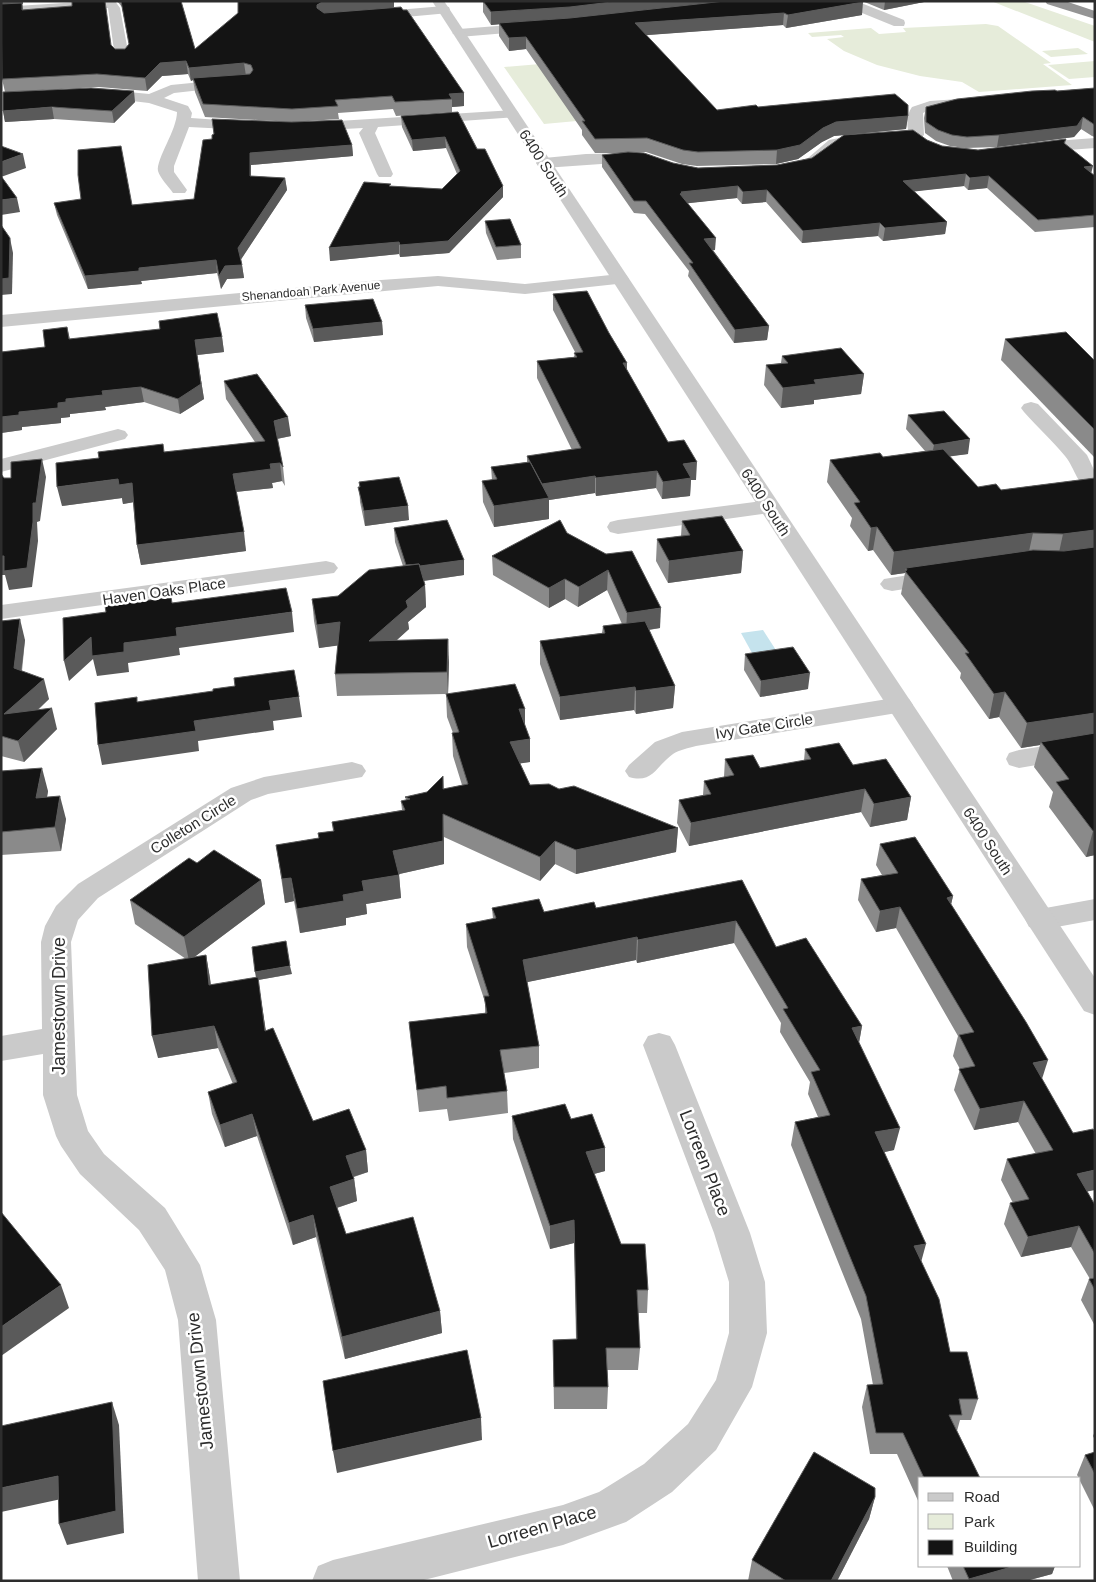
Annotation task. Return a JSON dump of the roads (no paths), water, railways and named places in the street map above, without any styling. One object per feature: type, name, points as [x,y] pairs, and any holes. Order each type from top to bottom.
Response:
[{"type":"highway","points":[[1051,1],[1095,15]]},
{"type":"highway","points":[[1074,1],[1095,9]]},
{"type":"street","points":[[844,1],[899,23]]},
{"type":"street","points":[[1,11],[48,5],[111,4],[114,8],[122,57]]},
{"type":"street","points":[[362,16],[441,6]]},
{"type":"street","name":"6400 South","points":[[441,6],[1095,1002]]},
{"type":"street","points":[[459,34],[550,26]]},
{"type":"street","points":[[151,99],[172,89],[184,86],[246,82]]},
{"type":"street","points":[[84,93],[119,94],[151,99],[183,109],[185,113],[184,122],[172,146],[166,166],[166,172],[179,190]]},
{"type":"street","points":[[928,145],[921,142],[916,134],[915,115],[920,108],[988,100]]},
{"type":"street","points":[[293,128],[512,114]]},
{"type":"street","points":[[184,122],[267,127]]},
{"type":"street","points":[[374,122],[367,133],[386,174]]},
{"type":"street","points":[[784,169],[811,162],[830,145],[840,141],[916,134]]},
{"type":"street","points":[[1012,150],[1048,145],[1095,143]]},
{"type":"street","points":[[544,163],[620,158],[652,160]]},
{"type":"street","name":"Shenandoah Park Avenue","points":[[1,321],[438,281],[525,289],[620,279]]},
{"type":"street","points":[[1030,408],[1076,455],[1086,476],[1095,485]]},
{"type":"street","points":[[1,466],[118,435]]},
{"type":"street","points":[[618,527],[770,507]]},
{"type":"street","name":"Haven Oaks Place","points":[[1,612],[326,568]]},
{"type":"street","points":[[892,584],[960,574]]},
{"type":"street","name":"Ivy Gate Circle","points":[[639,771],[664,748],[686,739],[900,705]]},
{"type":"street","points":[[1019,759],[1095,746]]},
{"type":"street","name":"Colleton Circle","points":[[59,925],[68,909],[88,891],[241,794],[264,786],[352,771]]},
{"type":"street","points":[[1040,919],[1095,908]]},
{"type":"street","name":"Jamestown Drive","points":[[59,925],[56,942],[57,1039],[60,1095],[73,1136],[92,1164],[152,1219],[182,1265],[197,1320],[219,1581]]},
{"type":"street","points":[[1,1049],[57,1039]]},
{"type":"street","name":"Lorreen Place","points":[[333,1581],[563,1525],[611,1508],[658,1478],[702,1437],[733,1387],[748,1333],[747,1282],[732,1232],[659,1045]]},
{"type":"water","points":[[763,630],[781,658],[757,662],[741,633]]}]
